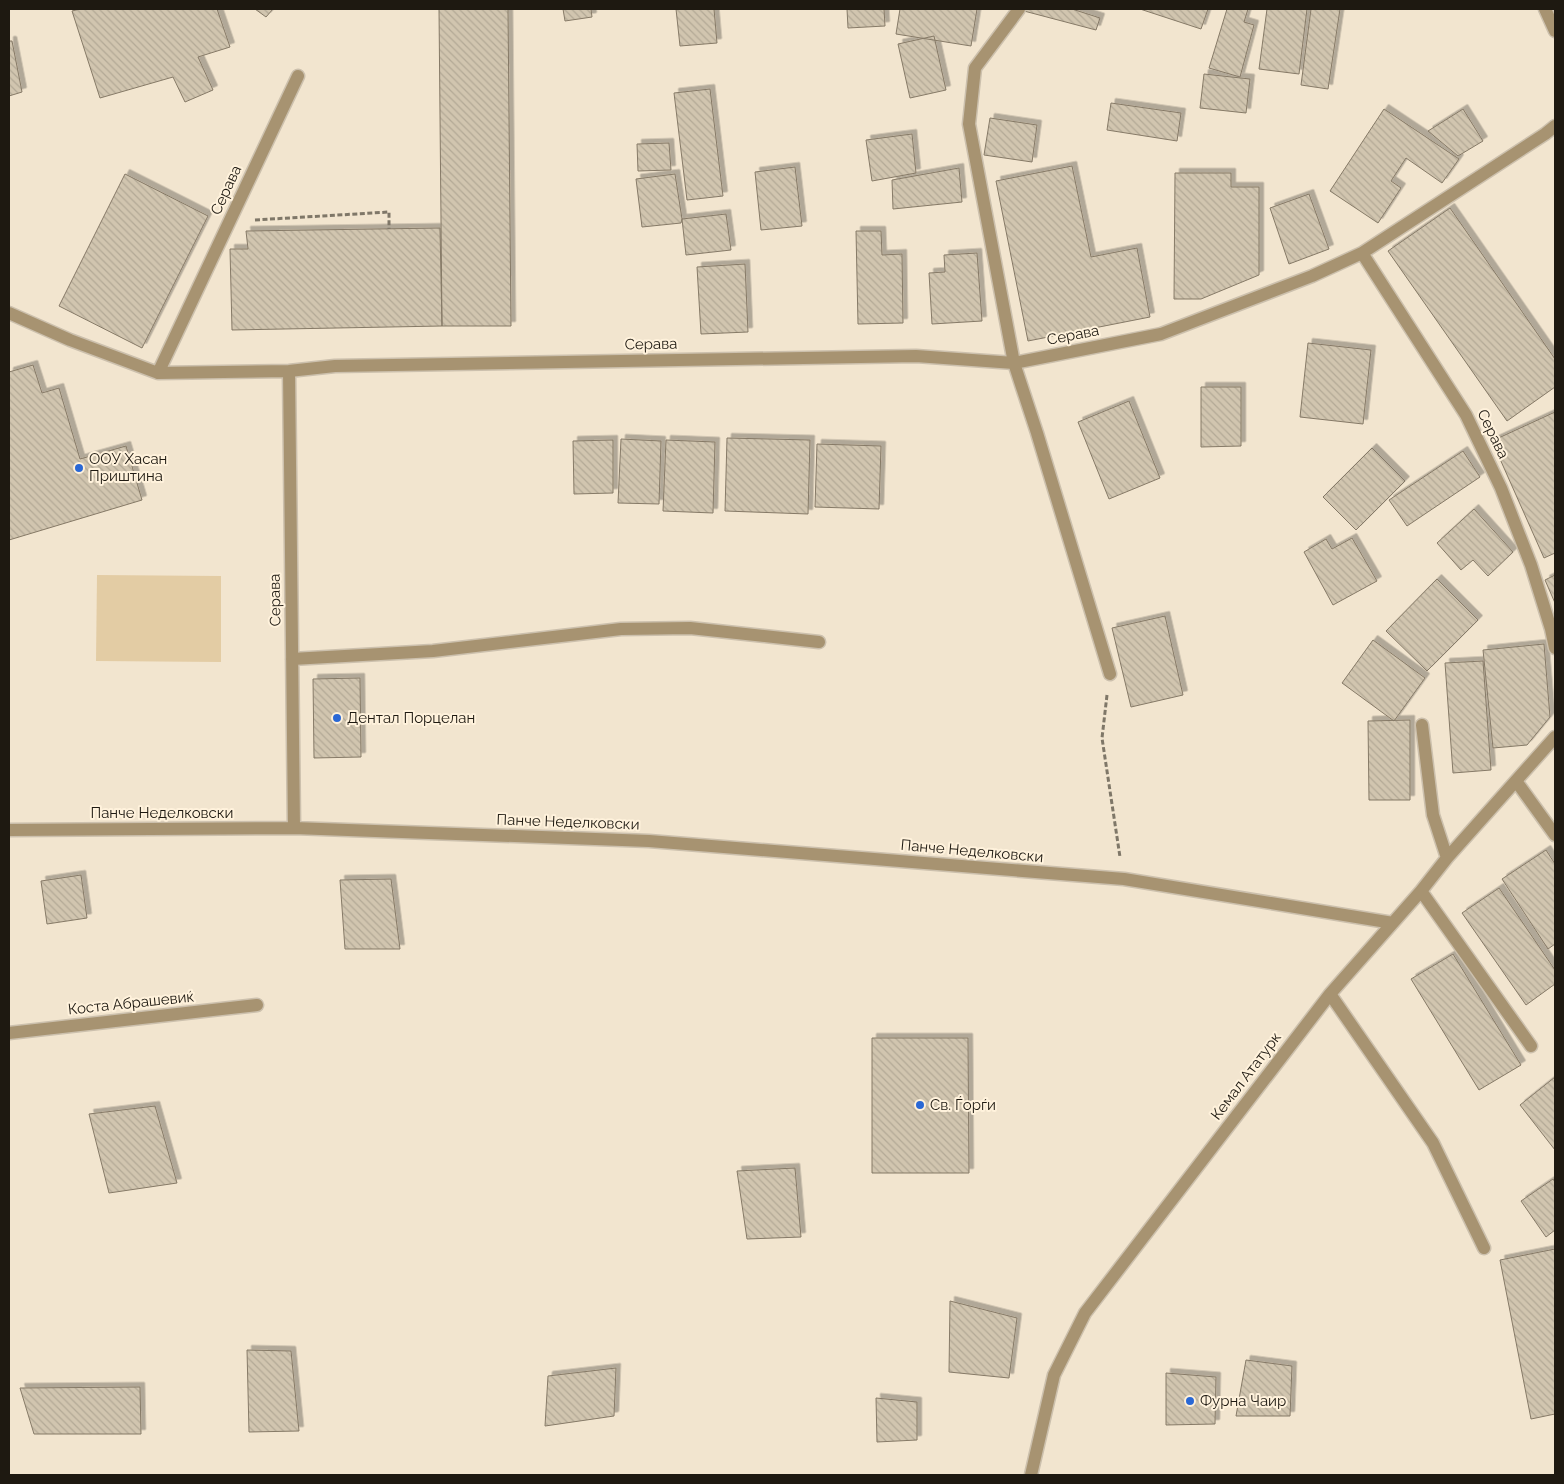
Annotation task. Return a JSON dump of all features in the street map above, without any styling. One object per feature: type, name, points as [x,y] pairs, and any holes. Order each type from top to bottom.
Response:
[{"type":"street","points":[[1019,9],[975,68],[969,124],[1014,363],[1110,674]]},
{"type":"street","points":[[1546,9],[1555,30]]},
{"type":"street","name":"Серава","points":[[158,373],[298,76]]},
{"type":"street","name":"Серава","points":[[9,313],[70,340],[158,373],[289,371],[345,366],[916,356],[1014,363],[1161,334],[1312,276],[1362,253],[1555,126]]},
{"type":"street","name":"Серава","points":[[1362,253],[1470,423],[1501,488],[1524,548],[1551,629],[1555,648]]},
{"type":"street","name":"Серава","points":[[289,371],[294,828]]},
{"type":"street","points":[[292,659],[433,651],[621,629],[690,628],[819,642]]},
{"type":"street","points":[[1422,725],[1433,815],[1447,858]]},
{"type":"street","name":"Кемал Ататурк","points":[[1031,1475],[1054,1374],[1085,1313],[1330,994],[1421,891],[1447,858],[1555,737]]},
{"type":"street","points":[[1516,780],[1555,835]]},
{"type":"street","name":"Панче Неделковски","points":[[9,830],[294,828],[649,841],[1124,880],[1393,923]]},
{"type":"street","points":[[1421,891],[1531,1046]]},
{"type":"street","points":[[1330,994],[1433,1143],[1484,1248]]},
{"type":"street","name":"Коста Абрашевиќ","points":[[9,1033],[257,1006]]},
{"type":"path","points":[[230,221],[389,212],[389,229]]},
{"type":"path","points":[[1110,674],[1102,738],[1124,880]]},
{"type":"shaded area","points":[[97,575],[221,576],[221,662],[96,661]]},
{"type":"building","points":[[80,9],[217,9],[230,47],[198,57],[213,90],[185,102],[173,77],[100,98],[72,11]]},
{"type":"building","points":[[255,9],[273,9],[266,17]]},
{"type":"building","points":[[439,9],[508,9],[511,326],[442,326]]},
{"type":"building","points":[[563,9],[591,9],[592,17],[565,21]]},
{"type":"building","points":[[676,9],[714,9],[717,43],[680,46]]},
{"type":"building","points":[[847,9],[884,9],[885,26],[848,28]]},
{"type":"building","points":[[900,9],[977,9],[971,46],[896,34]]},
{"type":"building","points":[[1025,9],[1072,9],[1100,18],[1096,30],[1024,11]]},
{"type":"building","points":[[1140,9],[1208,9],[1201,29]]},
{"type":"building","points":[[1227,9],[1248,9],[1244,22],[1254,25],[1240,77],[1209,68]]},
{"type":"building","points":[[1267,9],[1307,9],[1299,74],[1259,69]]},
{"type":"building","points":[[1311,9],[1340,9],[1328,89],[1301,85]]},
{"type":"building","points":[[934,36],[946,90],[910,98],[898,44]]},
{"type":"building","points":[[9,41],[12,41],[22,92],[9,96]]},
{"type":"building","points":[[1204,74],[1250,79],[1246,113],[1200,108]]},
{"type":"building","points":[[710,89],[723,196],[687,200],[674,93]]},
{"type":"building","points":[[1111,103],[1181,113],[1177,141],[1107,130]]},
{"type":"building","points":[[1384,109],[1459,159],[1442,183],[1406,158],[1391,181],[1401,188],[1378,223],[1330,191]]},
{"type":"building","points":[[1463,109],[1483,141],[1458,156],[1428,131]]},
{"type":"building","points":[[990,118],[1037,125],[1032,162],[984,155]]},
{"type":"building","points":[[912,134],[916,173],[872,181],[866,140]]},
{"type":"building","points":[[669,143],[671,170],[638,171],[637,144]]},
{"type":"building","points":[[1072,166],[1091,257],[1137,248],[1150,317],[1028,341],[996,181]]},
{"type":"building","points":[[795,167],[802,226],[761,230],[755,172]]},
{"type":"building","points":[[959,168],[962,202],[893,209],[892,180]]},
{"type":"building","points":[[1175,173],[1231,173],[1231,187],[1259,187],[1259,275],[1201,299],[1174,299]]},
{"type":"building","points":[[125,174],[208,216],[142,348],[59,306]]},
{"type":"building","points":[[675,174],[681,223],[642,227],[636,179]]},
{"type":"building","points":[[1309,194],[1329,249],[1289,264],[1270,208]]},
{"type":"building","points":[[1450,208],[1555,359],[1555,387],[1507,421],[1388,251]]},
{"type":"building","points":[[726,214],[731,250],[686,255],[682,219]]},
{"type":"building","points":[[440,228],[442,326],[232,330],[230,249],[248,249],[246,231]]},
{"type":"building","points":[[856,231],[881,231],[882,255],[902,254],[903,323],[858,324]]},
{"type":"building","points":[[977,253],[982,321],[932,324],[929,273],[945,272],[944,255]]},
{"type":"building","points":[[745,264],[748,332],[701,334],[697,267]]},
{"type":"building","points":[[1308,343],[1371,350],[1363,424],[1300,417]]},
{"type":"building","points":[[33,365],[42,393],[59,388],[80,459],[126,446],[142,500],[9,540],[9,372]]},
{"type":"building","points":[[1201,387],[1241,387],[1241,446],[1201,447]]},
{"type":"building","points":[[1129,401],[1160,478],[1109,499],[1078,422]]},
{"type":"building","points":[[1555,412],[1555,553],[1544,558],[1492,441]]},
{"type":"building","points":[[727,438],[810,440],[808,514],[725,511]]},
{"type":"building","points":[[621,439],[661,441],[659,504],[618,503]]},
{"type":"building","points":[[613,440],[613,493],[574,494],[573,441]]},
{"type":"building","points":[[666,440],[715,442],[713,513],[663,511]]},
{"type":"building","points":[[817,444],[881,446],[879,509],[815,507]]},
{"type":"building","points":[[1372,448],[1405,481],[1356,530],[1323,497]]},
{"type":"building","points":[[1463,451],[1480,477],[1407,526],[1389,500]]},
{"type":"building","points":[[1474,509],[1513,552],[1488,576],[1473,560],[1461,570],[1437,543]]},
{"type":"building","points":[[1352,538],[1377,581],[1333,605],[1304,552],[1326,539],[1332,549]]},
{"type":"building","points":[[1555,575],[1555,603],[1545,580]]},
{"type":"building","points":[[1437,579],[1478,620],[1427,671],[1386,631]]},
{"type":"building","points":[[1165,616],[1183,695],[1131,707],[1112,628]]},
{"type":"building","points":[[1373,640],[1425,678],[1394,721],[1342,683]]},
{"type":"building","points":[[1544,644],[1550,717],[1527,745],[1493,748],[1483,650]]},
{"type":"building","points":[[1483,661],[1491,770],[1453,773],[1445,663]]},
{"type":"building","name":"Дентал Порцелан","points":[[360,678],[361,757],[314,758],[313,679]]},
{"type":"building","points":[[1410,720],[1410,800],[1369,800],[1368,721]]},
{"type":"building","points":[[1546,850],[1555,864],[1555,944],[1548,949],[1502,879]]},
{"type":"building","points":[[81,875],[87,918],[47,924],[41,881]]},
{"type":"building","points":[[391,879],[400,949],[345,949],[340,880]]},
{"type":"building","points":[[1499,888],[1555,970],[1555,984],[1526,1005],[1462,913]]},
{"type":"building","points":[[1453,954],[1521,1065],[1479,1090],[1411,979]]},
{"type":"building","name":"Св. Ѓорѓи","points":[[872,1038],[968,1038],[969,1173],[872,1173]]},
{"type":"building","points":[[1555,1077],[1555,1150],[1520,1105]]},
{"type":"building","points":[[155,1106],[177,1183],[109,1193],[89,1114]]},
{"type":"building","points":[[795,1168],[801,1237],[747,1239],[737,1171]]},
{"type":"building","points":[[1553,1179],[1555,1182],[1555,1230],[1546,1237],[1521,1201]]},
{"type":"building","points":[[1555,1249],[1555,1414],[1531,1419],[1500,1260]]},
{"type":"building","points":[[950,1301],[1017,1318],[1009,1378],[949,1372]]},
{"type":"building","points":[[247,1350],[291,1351],[299,1431],[249,1432]]},
{"type":"building","points":[[1246,1360],[1292,1366],[1290,1416],[1236,1416]]},
{"type":"building","points":[[616,1368],[614,1416],[545,1426],[548,1376]]},
{"type":"building","name":"Фурна Чаир","points":[[1166,1373],[1216,1377],[1215,1424],[1166,1425]]},
{"type":"building","points":[[140,1387],[141,1434],[34,1434],[20,1388]]},
{"type":"building","points":[[876,1398],[917,1402],[917,1440],[877,1442]]},
{"type":"place","name":"ООУ Хасан Приштина","points":[[79,468]]},
{"type":"place","name":"Дентал Порцелан","points":[[337,718]]},
{"type":"place","name":"Св. Ѓорѓи","points":[[920,1105]]},
{"type":"place","name":"Фурна Чаир","points":[[1190,1401]]}]
